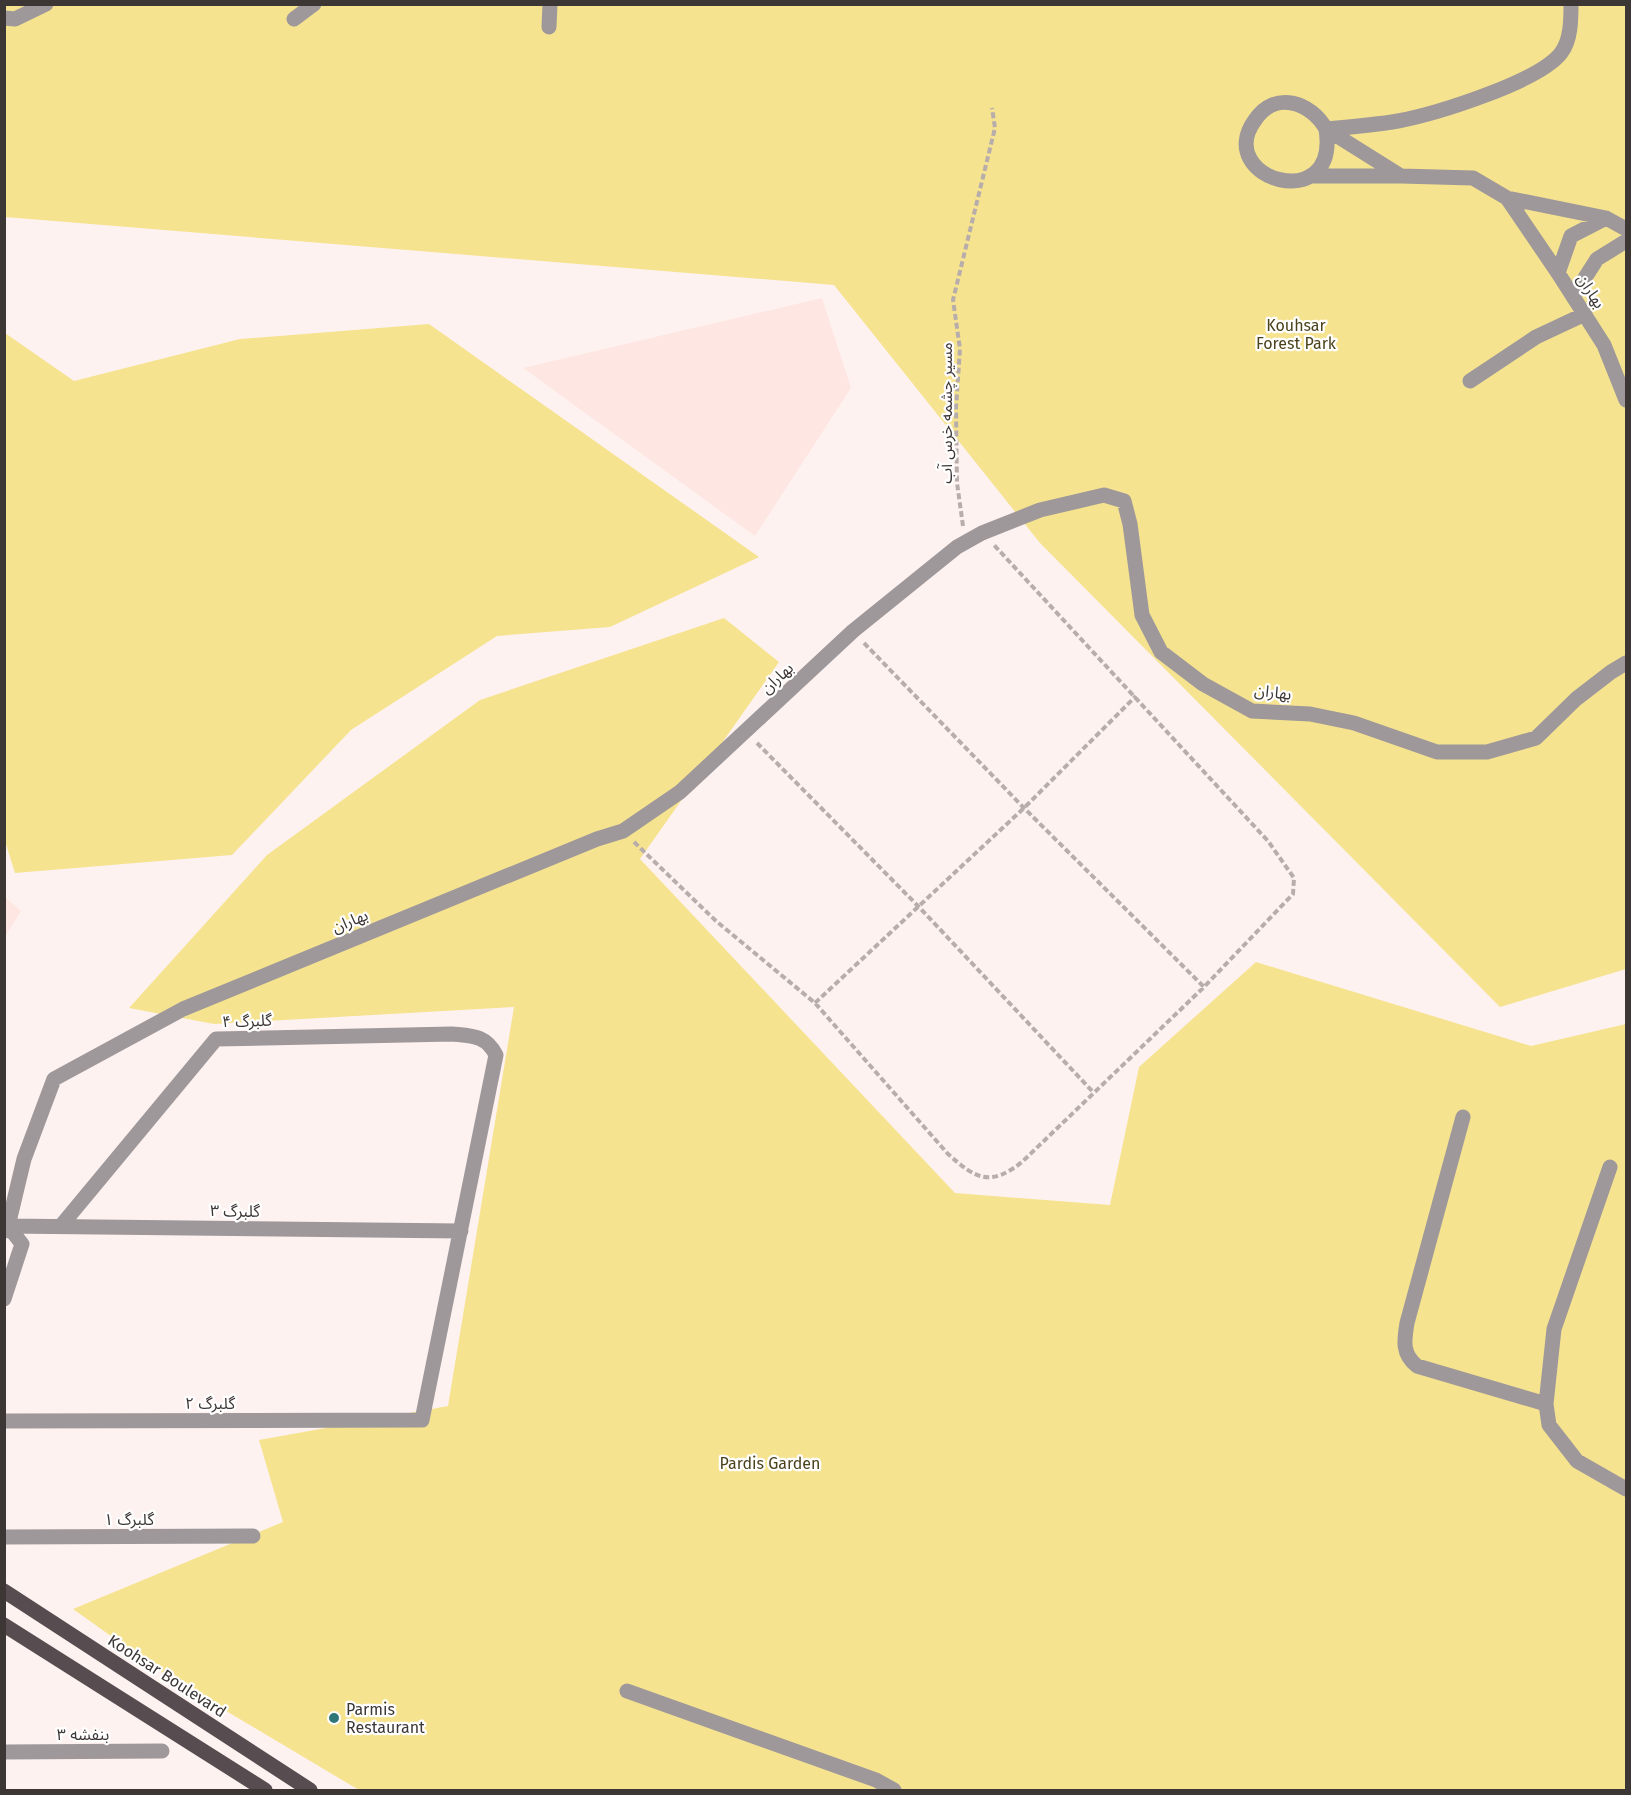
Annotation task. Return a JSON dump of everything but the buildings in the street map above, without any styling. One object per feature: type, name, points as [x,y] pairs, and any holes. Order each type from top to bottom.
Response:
[{"type":"main road","name":"Koohsar Boulevard","points":[[4,1591],[310,1791]]},
{"type":"main road","points":[[4,1626],[265,1791]]},
{"type":"street","points":[[4,18],[15,19],[46,4]]},
{"type":"street","points":[[294,19],[314,4]]},
{"type":"street","points":[[549,27],[550,4]]},
{"type":"street","points":[[1326,129],[1400,120],[1486,94],[1543,69],[1562,52],[1570,28],[1571,4]]},
{"type":"street","points":[[1326,129],[1326,154],[1320,166],[1310,176],[1297,182],[1283,182],[1270,178],[1258,170],[1247,145],[1248,132],[1262,111],[1286,102],[1310,109],[1326,129],[1401,176]]},
{"type":"street","points":[[1310,176],[1473,178],[1507,198],[1606,218],[1626,229]]},
{"type":"street","points":[[1507,198],[1558,273]]},
{"type":"street","name":"بهاران","points":[[1606,218],[1571,236],[1558,273],[1604,345],[1626,400]]},
{"type":"street","points":[[1574,296],[1597,258],[1626,241]]},
{"type":"street","points":[[1470,381],[1536,337],[1585,314]]},
{"type":"street","name":"بهاران","points":[[6,1231],[24,1159],[54,1078],[183,1009],[597,839],[623,831],[680,792],[853,631],[966,542],[982,533],[1040,510],[1104,495],[1124,501],[1130,524],[1142,615],[1161,652],[1203,684],[1252,711],[1310,714],[1354,723],[1437,752],[1487,752],[1536,738],[1576,699],[1626,663]]},
{"type":"street","name":"گلبرگ ۴","points":[[60,1227],[216,1038],[452,1034],[480,1037],[490,1043],[496,1055],[461,1231]]},
{"type":"street","points":[[1463,1117],[1407,1323],[1404,1343],[1407,1358],[1417,1366],[1546,1404]]},
{"type":"street","points":[[1610,1167],[1554,1329],[1546,1404],[1549,1425],[1577,1461],[1626,1489]]},
{"type":"street","name":"گلبرگ ۳","points":[[6,1231],[60,1227],[461,1231]]},
{"type":"street","points":[[4,1299],[22,1244],[6,1231]]},
{"type":"street","name":"گلبرگ ۲","points":[[4,1421],[422,1420],[461,1231]]},
{"type":"street","name":"گلبرگ ۱","points":[[4,1537],[253,1536]]},
{"type":"street","points":[[627,1691],[876,1780],[894,1791]]},
{"type":"street","name":"بنفشه ۳","points":[[4,1752],[162,1752]]},
{"type":"path","name":"مسیر چشمه خرس آب","points":[[966,542],[957,483],[960,349],[953,300],[995,128],[992,108]]},
{"type":"path","points":[[623,831],[716,921],[815,1003],[948,1154],[967,1171],[988,1179],[1006,1174],[1022,1162],[1204,987],[1281,909],[1293,894],[1294,878],[1268,841],[1136,696],[982,533]]},
{"type":"path","points":[[853,631],[1024,808],[1204,987]]},
{"type":"path","points":[[815,1003],[1024,808],[1136,696]]},
{"type":"path","points":[[746,731],[920,907],[1093,1092]]},
{"type":"shaded area","points":[[822,298],[851,388],[755,536],[523,368]]},
{"type":"shaded area","points":[[5,897],[21,911],[5,937]]},
{"type":"green space","name":"Kouhsar Forest Park","points":[[4,5],[1626,5],[1626,969],[1500,1007],[1040,543],[834,285],[5,217]]},
{"type":"green space","points":[[429,324],[759,557],[610,627],[497,636],[351,730],[232,855],[15,873],[4,838],[5,333],[74,381],[240,339]]},
{"type":"green space","name":"Pardis Garden","points":[[724,618],[779,662],[640,859],[955,1193],[1110,1205],[1139,1067],[1256,962],[1531,1046],[1626,1024],[1626,1790],[359,1790],[164,1674],[73,1609],[283,1522],[259,1440],[448,1406],[514,1007],[214,1024],[129,1008],[267,855],[480,700]]},
{"type":"place","name":"Parmis Restaurant","points":[[334,1718]]}]
